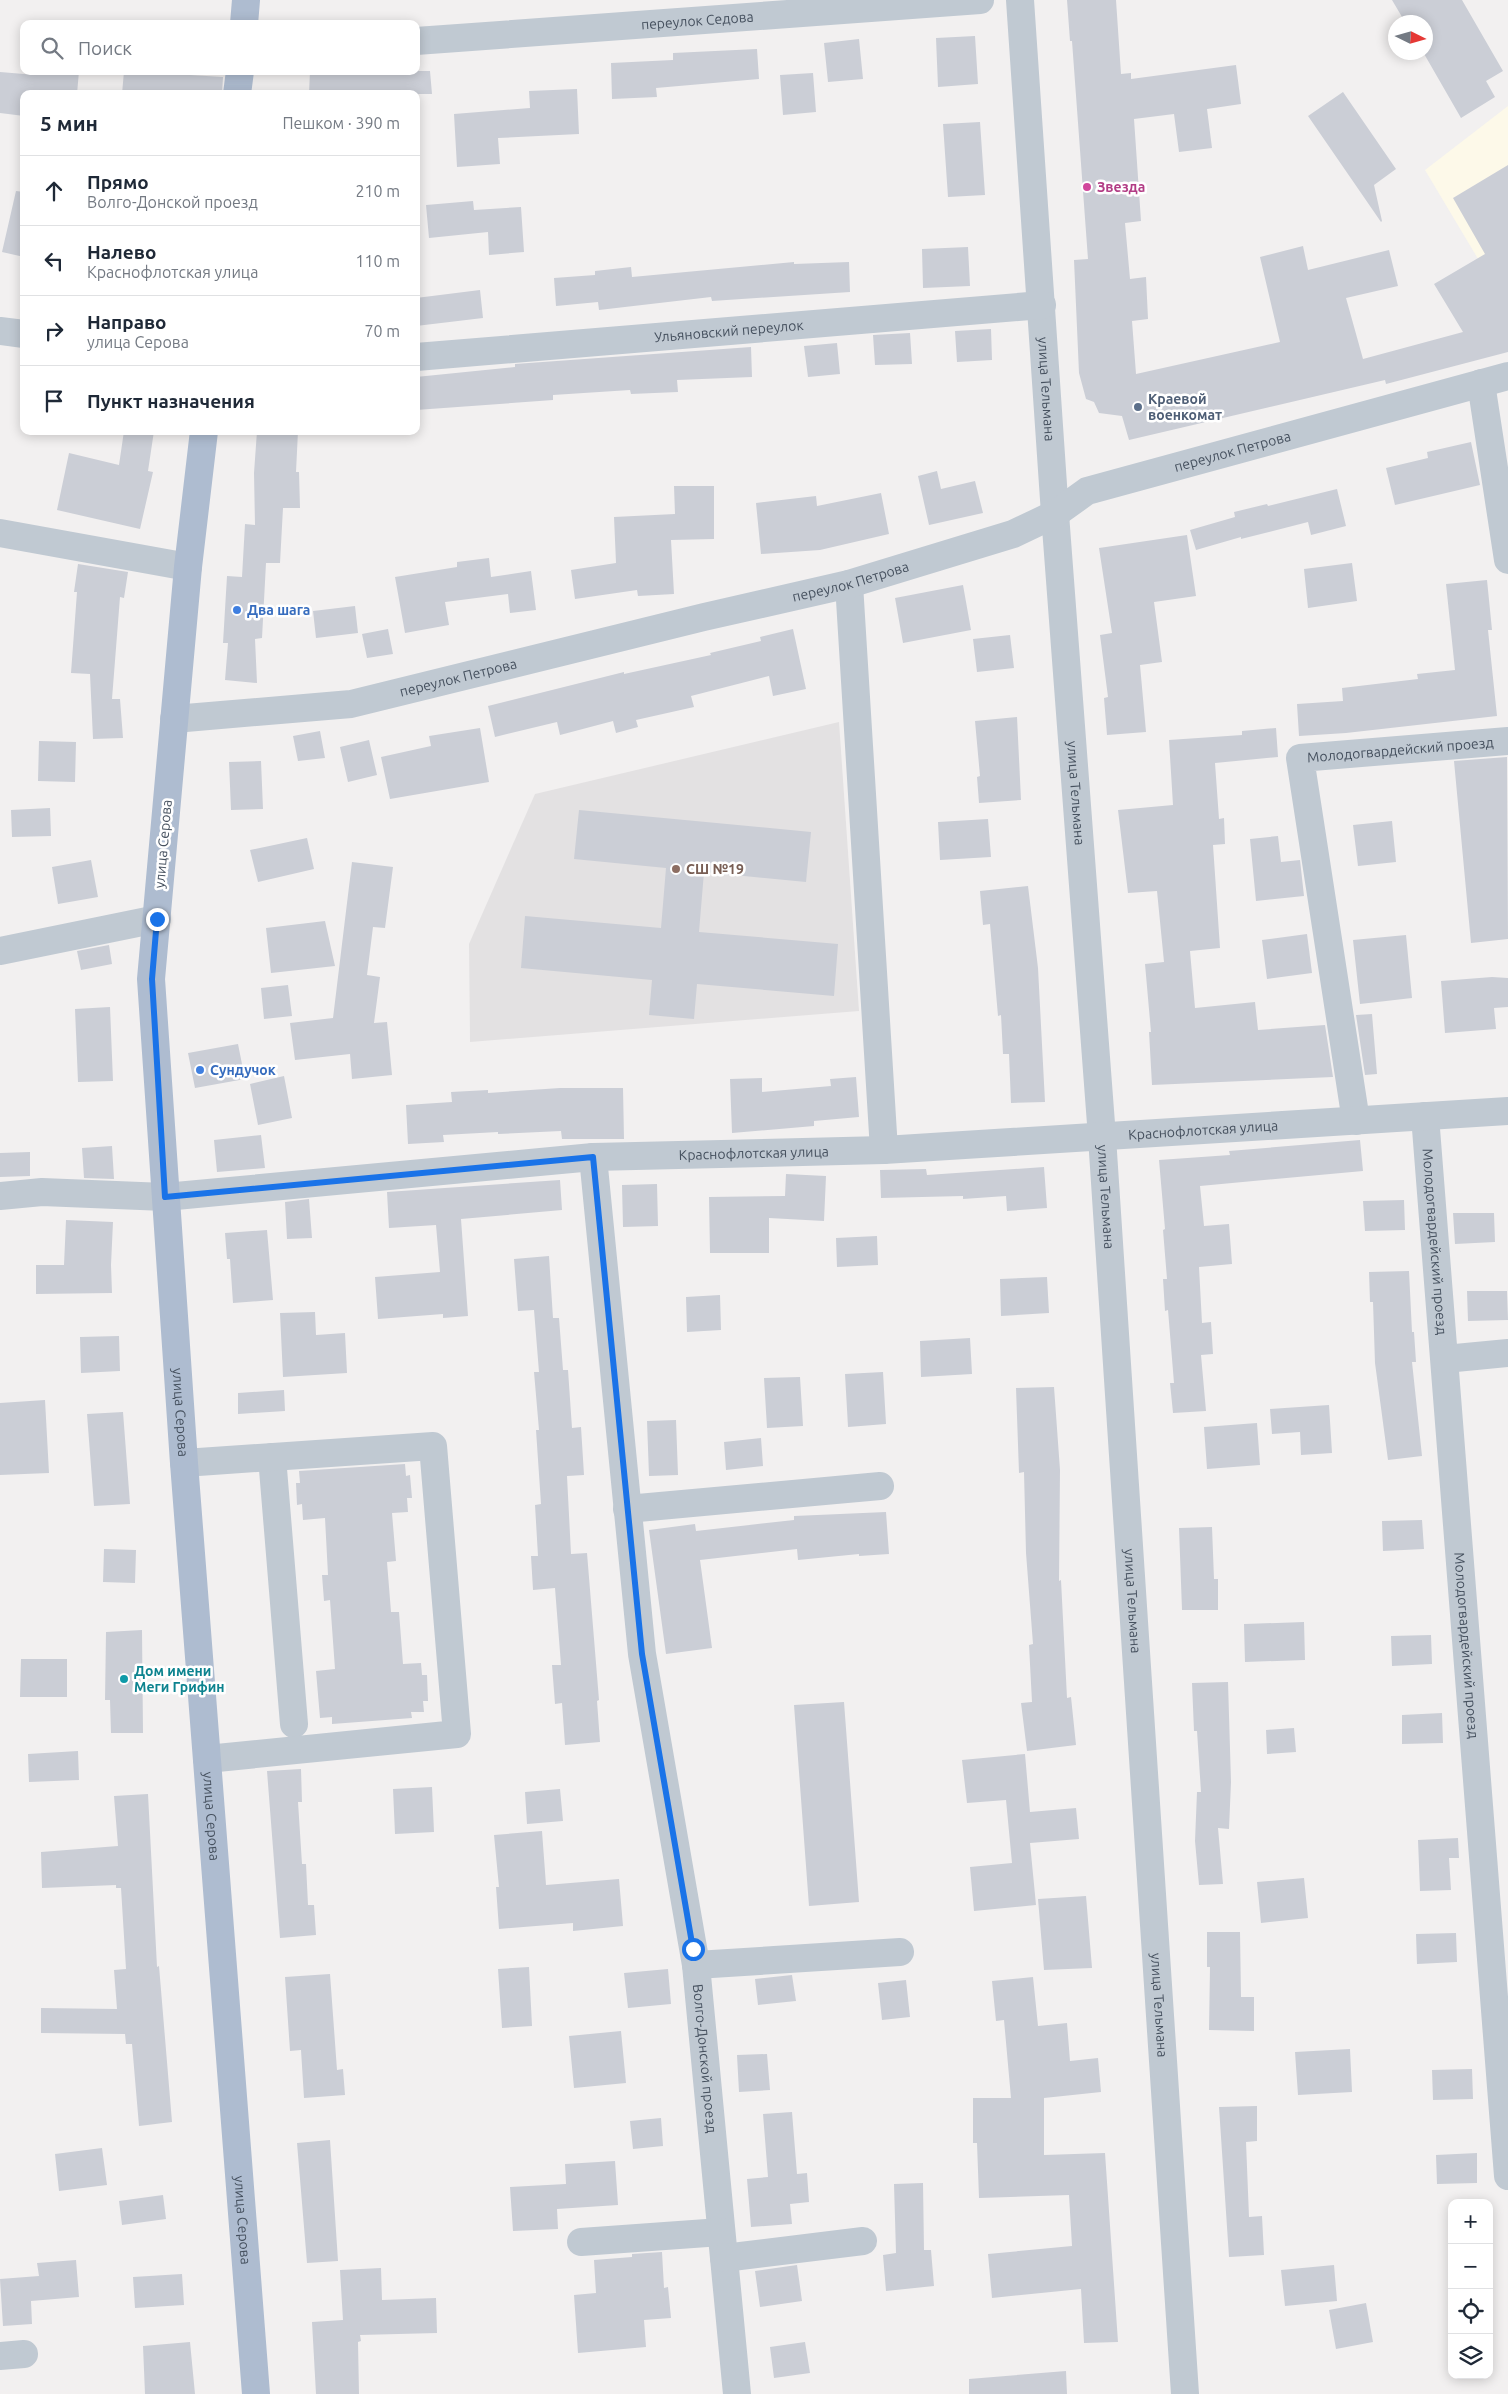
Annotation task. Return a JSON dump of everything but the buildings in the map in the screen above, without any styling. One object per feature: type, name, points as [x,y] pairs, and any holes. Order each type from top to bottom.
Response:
[{"type":"main road","points":[[244,20],[246,0]]},
{"type":"main road","points":[[238,90],[239,75]]},
{"type":"main road","name":"улица Серова","points":[[204,435],[188,568],[152,979],[184,1463],[256,2394]]},
{"type":"street","name":"переулок Седова","points":[[420,41],[980,0]]},
{"type":"street","name":"улица Тельмана","points":[[1020,0],[1055,514],[1102,1137],[1185,2394]]},
{"type":"street","name":"Ульяновский переулок","points":[[420,357],[1042,305]]},
{"type":"street","points":[[0,331],[20,334]]},
{"type":"street","name":"переулок Петрова","points":[[174,719],[351,704],[704,617],[848,584],[1013,534],[1055,514],[1087,491],[1508,376]]},
{"type":"street","points":[[1481,382],[1508,560]]},
{"type":"street","points":[[0,533],[188,568]]},
{"type":"street","points":[[848,584],[884,1150]]},
{"type":"street","name":"Молодогвардейский проезд","points":[[1356,1120],[1300,758],[1508,741]]},
{"type":"street","points":[[0,951],[157,919]]},
{"type":"street","name":"Краснофлотская улица","points":[[0,1196],[42,1192],[165,1197],[593,1157],[884,1150],[1508,1111]]},
{"type":"street","name":"Молодогвардейский проезд","points":[[1425,1116],[1508,2176]]},
{"type":"street","name":"Волго-Донской проезд","points":[[593,1157],[642,1654],[696,1965],[737,2394]]},
{"type":"street","points":[[1445,1359],[1508,1353]]},
{"type":"street","points":[[184,1463],[433,1446],[457,1734],[207,1759]]},
{"type":"street","points":[[272,1457],[294,1724]]},
{"type":"street","points":[[627,1509],[880,1486]]},
{"type":"street","points":[[696,1965],[900,1952]]},
{"type":"street","points":[[581,2242],[722,2245],[864,2241]]},
{"type":"shaded area","points":[[1508,106],[1508,302],[1505,304],[1425,170]]},
{"type":"shaded area","name":"СШ №19","points":[[839,722],[859,1011],[470,1042],[469,944],[535,794]]},
{"type":"place","name":"Звезда","points":[[1087,187]]},
{"type":"place","name":"Краевой военкомат","points":[[1138,407]]},
{"type":"place","name":"Два шага","points":[[237,610]]},
{"type":"place","name":"СШ №19","points":[[676,869]]},
{"type":"place","name":"Сундучок","points":[[200,1070]]},
{"type":"place","name":"Дом имени Меги Грифин","points":[[124,1679]]},
{"type":"route","points":[[157,919],[152,979],[165,1197],[213,1191],[593,1157],[642,1654],[693,1949]]}]
